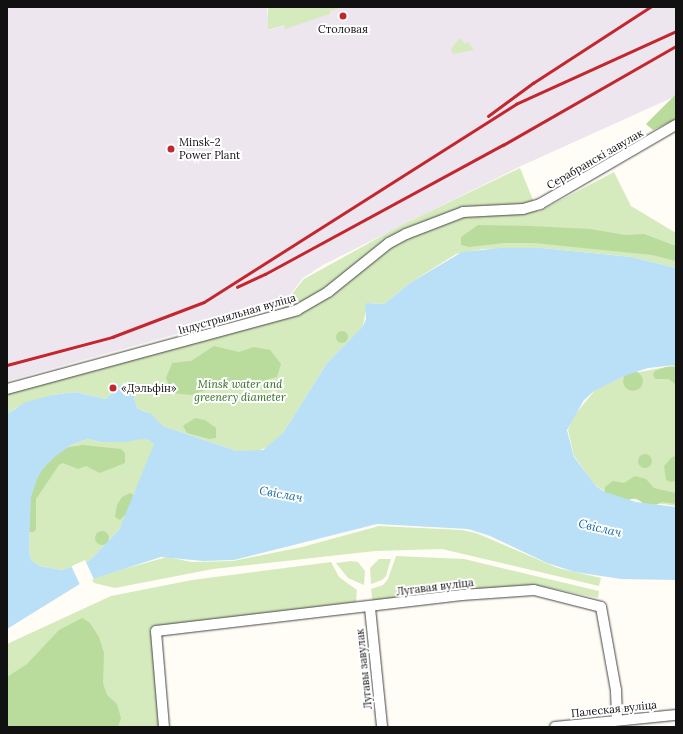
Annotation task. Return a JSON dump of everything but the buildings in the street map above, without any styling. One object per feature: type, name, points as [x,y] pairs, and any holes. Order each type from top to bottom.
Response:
[{"type":"street","name":"Серабранскі завулак","points":[[524,209],[540,204],[587,179],[676,124]]},
{"type":"street","name":"Індустрыяльная вуліца","points":[[7,389],[297,310],[328,292],[389,243],[406,234],[463,212],[524,209]]},
{"type":"street","name":"Лугавая вуліца","points":[[164,727],[156,631],[370,608],[462,595],[534,590],[597,604],[604,612],[616,690],[617,720]]},
{"type":"street","name":"Лугавы завулак","points":[[370,608],[382,727]]},
{"type":"street","name":"Палеская вуліца","points":[[555,727],[676,715]]},
{"type":"shaded area","points":[[7,7],[267,7],[269,30],[284,25],[285,28],[339,7],[676,7],[676,96],[521,166],[323,265],[303,278],[282,305],[7,381]]},
{"type":"green space","points":[[268,7],[340,8],[330,11],[330,14],[285,29],[284,25],[268,30]]},
{"type":"green space","points":[[460,38],[465,44],[468,42],[474,50],[453,54],[451,49]]},
{"type":"green space","points":[[676,94],[676,119],[653,130],[646,124]]},
{"type":"green space","name":"Minsk water and greenery diameter","points":[[520,168],[538,212],[614,172],[631,206],[676,233],[676,268],[632,257],[542,248],[483,249],[456,254],[410,283],[384,304],[367,303],[363,326],[327,363],[283,433],[271,446],[254,452],[237,451],[163,426],[147,412],[137,408],[134,398],[124,389],[124,386],[114,384],[111,394],[106,399],[75,392],[52,395],[16,408],[7,414],[7,393],[283,319],[282,306],[304,279],[398,227]]},
{"type":"green space","points":[[478,225],[590,229],[626,235],[644,234],[676,246],[676,261],[652,255],[534,243],[504,243],[469,247],[461,245],[461,237]]},
{"type":"green space","points":[[340,331],[344,331],[348,337],[344,343],[340,343],[336,339],[336,335]]},
{"type":"green space","points":[[214,346],[239,352],[254,347],[270,350],[281,364],[277,377],[251,384],[209,389],[191,395],[172,393],[166,378],[172,363],[191,361]]},
{"type":"green space","points":[[676,365],[676,506],[637,500],[606,492],[595,485],[574,456],[568,430],[573,417],[595,390],[629,374]]},
{"type":"green space","points":[[666,367],[676,367],[676,385],[669,379],[655,379],[653,374],[655,371]]},
{"type":"green space","points":[[633,371],[640,374],[643,381],[640,388],[633,391],[626,388],[623,381],[626,374]]},
{"type":"green space","points":[[195,418],[205,420],[216,428],[216,438],[209,439],[187,433],[183,426]]},
{"type":"green space","points":[[141,438],[152,441],[155,444],[153,453],[119,530],[89,561],[62,570],[39,566],[31,560],[29,550],[31,497],[57,455],[71,445],[88,439],[100,442],[127,442]]},
{"type":"green space","points":[[83,445],[121,449],[125,453],[125,463],[100,473],[86,466],[78,469],[63,463],[59,465],[36,499],[36,529],[34,532],[28,532],[27,512],[37,474],[63,448]]},
{"type":"green space","points":[[645,454],[650,456],[652,461],[650,466],[645,468],[640,466],[638,461],[640,456]]},
{"type":"green space","points":[[676,456],[676,481],[670,482],[666,480],[664,466],[672,457]]},
{"type":"green space","points":[[635,476],[646,479],[654,488],[676,493],[676,504],[663,502],[653,506],[644,504],[636,498],[624,501],[604,495],[605,487],[613,481],[624,483]]},
{"type":"green space","points":[[130,493],[135,496],[130,510],[120,520],[115,517],[117,505],[122,497]]},
{"type":"green space","points":[[379,526],[462,530],[476,533],[558,568],[601,578],[599,586],[442,549],[375,551],[213,569],[115,588],[94,583],[91,578],[167,557],[192,562],[233,561],[302,547]]},
{"type":"green space","points":[[102,531],[107,533],[109,538],[107,543],[102,545],[97,543],[95,538],[97,533]]},
{"type":"green space","points":[[396,556],[464,559],[599,591],[598,598],[536,585],[373,605],[371,589],[383,585],[388,579]]},
{"type":"green space","points":[[379,559],[391,559],[386,576],[382,580],[371,584],[370,568]]},
{"type":"green space","points":[[351,561],[358,562],[365,571],[364,585],[348,578],[336,563]]},
{"type":"green space","points":[[331,562],[339,577],[357,590],[356,602],[159,628],[160,727],[7,727],[7,644],[111,596],[192,580]]},
{"type":"green space","points":[[82,618],[90,623],[99,637],[104,653],[103,683],[107,695],[117,704],[121,718],[118,727],[7,727],[7,677],[27,664],[59,630]]},
{"type":"water","name":"Свіслач","points":[[500,248],[542,248],[632,257],[676,268],[676,365],[648,368],[627,375],[594,391],[584,400],[567,430],[574,457],[596,486],[605,492],[636,502],[676,507],[676,580],[621,579],[575,572],[547,563],[490,536],[468,529],[377,524],[234,560],[203,561],[161,557],[83,582],[7,629],[7,414],[26,402],[52,395],[75,392],[106,399],[111,394],[114,384],[124,386],[124,389],[133,394],[137,408],[151,414],[163,426],[237,451],[263,450],[283,433],[327,363],[363,326],[366,319],[365,305],[367,303],[384,304],[410,283],[462,252]],"holes":[[[88,439],[100,442],[127,442],[141,439],[149,440],[154,444],[119,530],[89,561],[62,570],[39,566],[31,560],[29,550],[31,497],[37,479],[44,467],[71,445]]]},
{"type":"pier","points":[[85,560],[94,579],[80,585],[71,566]]},
{"type":"railway","points":[[488,116],[533,83],[650,7]]},
{"type":"railway","points":[[7,365],[112,337],[204,302],[516,104],[676,31]]},
{"type":"railway","points":[[237,287],[265,274],[503,145],[676,46]]},
{"type":"place","name":"Столовая","points":[[343,16]]},
{"type":"place","name":"Minsk-2 Power Plant","points":[[171,149]]},
{"type":"place","name":"«Дэльфін»","points":[[113,388]]}]
